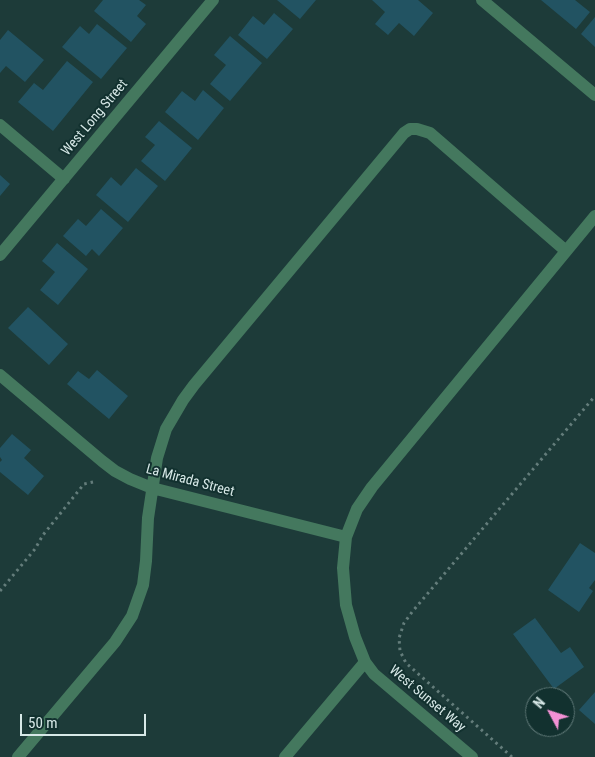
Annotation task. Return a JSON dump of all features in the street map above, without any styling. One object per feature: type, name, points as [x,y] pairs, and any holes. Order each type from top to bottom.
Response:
[{"type":"street","name":"West Long Street","points":[[0,255],[213,0]]},
{"type":"street","points":[[482,0],[595,95]]},
{"type":"street","points":[[0,125],[64,179]]},
{"type":"street","points":[[18,757],[115,642],[132,616],[143,586],[148,518],[157,458],[166,429],[183,400],[404,133],[410,129],[417,128],[430,133],[566,251]]},
{"type":"street","points":[[285,757],[365,662],[355,637],[346,605],[343,568],[346,537],[357,509],[372,487],[595,216]]},
{"type":"street","name":"La Mirada Street","points":[[0,375],[115,471],[130,480],[152,488],[346,537]]},
{"type":"street","name":"West Sunset Way","points":[[365,662],[374,674],[472,757]]},
{"type":"path","points":[[512,757],[406,663],[400,650],[399,638],[404,623],[412,612],[595,396]]},
{"type":"path","points":[[0,591],[35,549],[43,535],[84,484],[93,482]]},
{"type":"building","points":[[103,0],[139,0],[146,5],[137,16],[146,24],[131,42],[94,11]]},
{"type":"building","points":[[277,0],[316,0],[300,19]]},
{"type":"building","points":[[372,0],[418,0],[433,13],[414,36],[399,23],[388,35],[375,24],[385,12]]},
{"type":"building","points":[[541,0],[575,0],[590,12],[576,29]]},
{"type":"building","points":[[274,13],[293,29],[267,59],[238,35],[253,16],[264,25]]},
{"type":"building","points":[[595,17],[595,47],[581,34]]},
{"type":"building","points":[[97,24],[127,48],[101,79],[62,47],[80,26],[89,34]]},
{"type":"building","points":[[8,30],[44,60],[25,82],[6,66],[0,73],[0,40]]},
{"type":"building","points":[[230,36],[262,63],[230,101],[210,84],[226,65],[214,55]]},
{"type":"building","points":[[67,61],[93,82],[53,131],[18,102],[34,83],[43,90]]},
{"type":"building","points":[[203,90],[224,108],[198,140],[165,112],[182,91],[195,101]]},
{"type":"building","points":[[159,121],[192,148],[165,181],[141,161],[155,145],[145,137]]},
{"type":"building","points":[[136,168],[158,186],[128,222],[96,195],[111,177],[121,186]]},
{"type":"building","points":[[0,175],[10,184],[0,196]]},
{"type":"building","points":[[101,209],[123,228],[99,256],[92,249],[86,256],[63,236],[78,219],[86,226]]},
{"type":"building","points":[[57,243],[88,269],[58,305],[40,290],[55,272],[42,261]]},
{"type":"building","points":[[28,307],[68,344],[49,365],[8,328]]},
{"type":"building","points":[[97,370],[128,396],[109,419],[67,384],[78,371],[89,379]]},
{"type":"building","points":[[12,434],[31,450],[24,458],[44,476],[28,495],[0,472],[0,462],[2,460],[0,448]]},
{"type":"building","points":[[580,543],[595,553],[595,580],[589,588],[593,591],[579,612],[548,590]]},
{"type":"building","points":[[535,618],[561,653],[570,647],[584,667],[557,687],[553,687],[513,634]]},
{"type":"building","points":[[595,692],[595,724],[579,710]]}]
